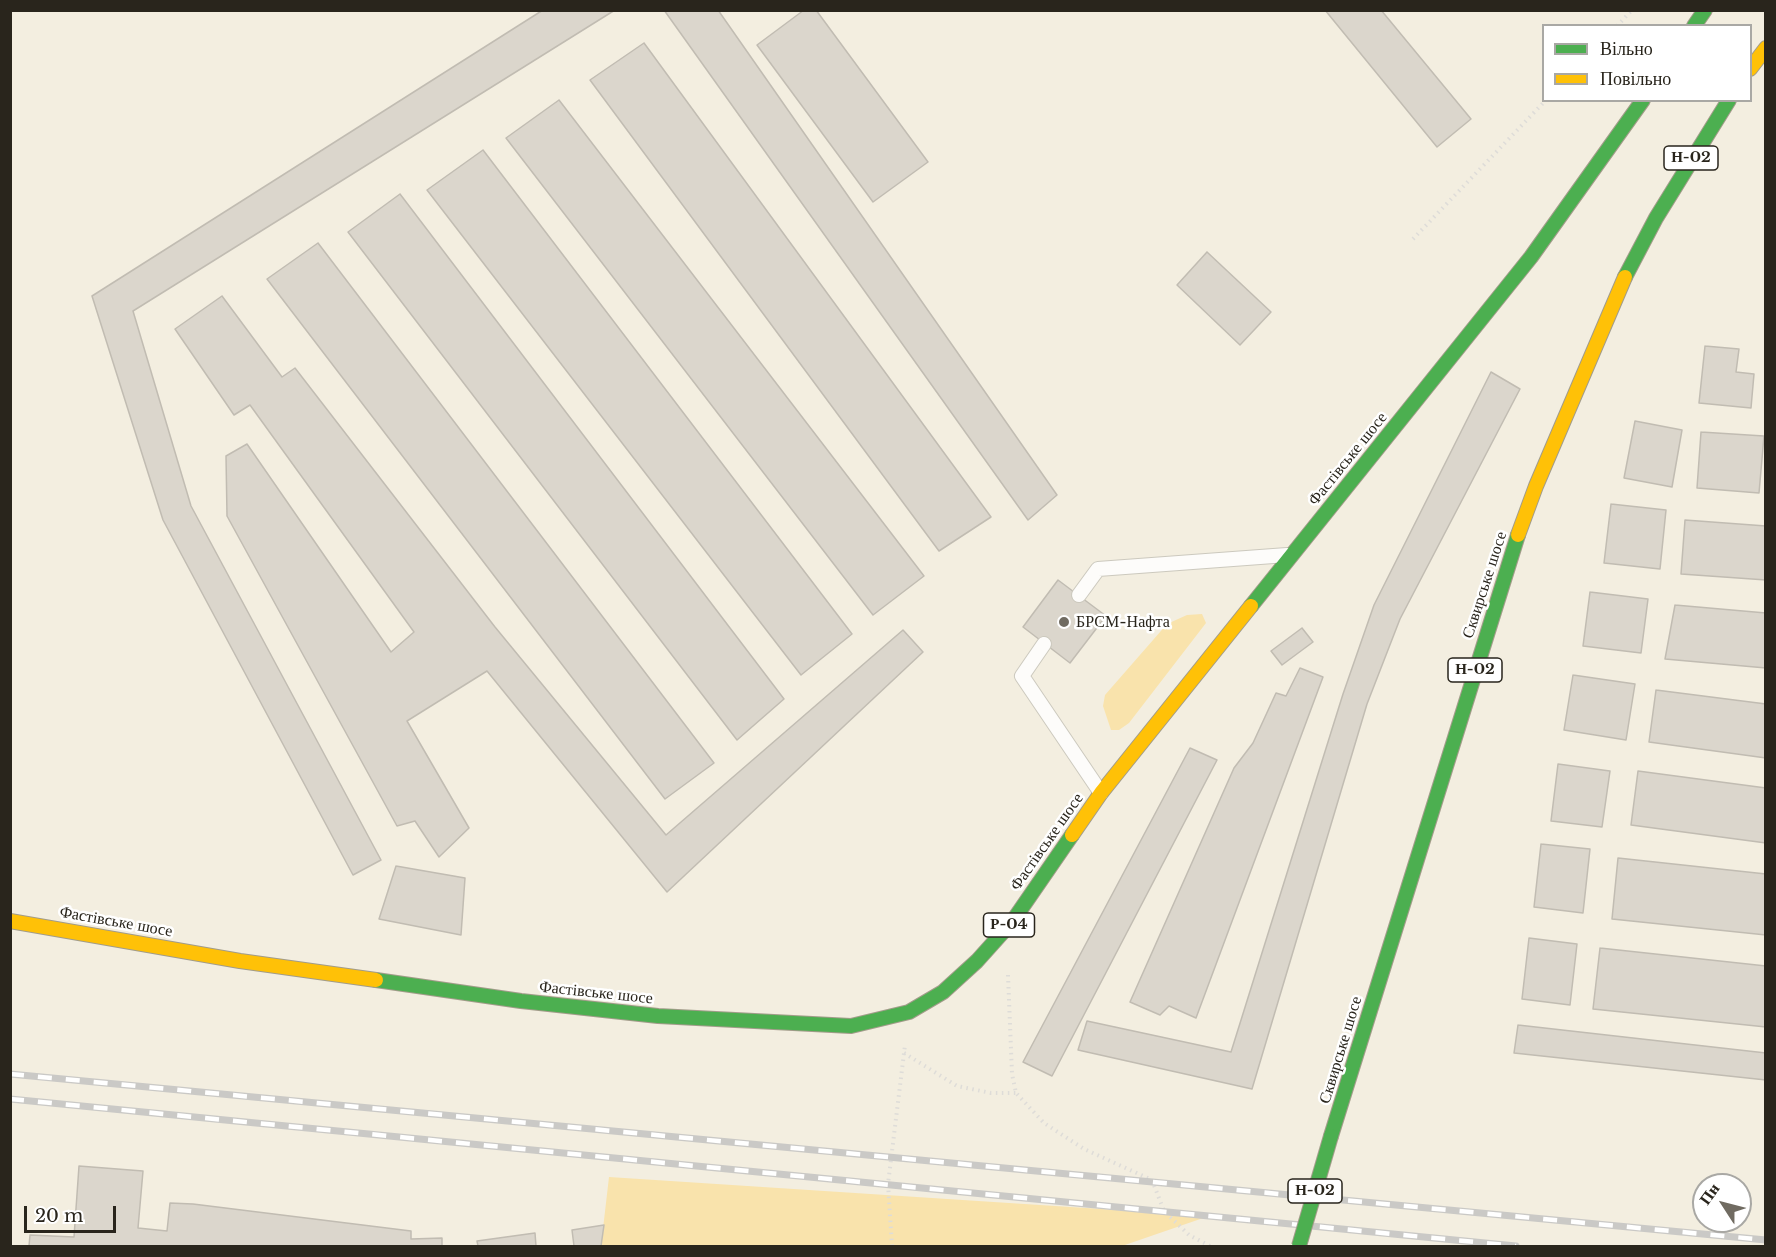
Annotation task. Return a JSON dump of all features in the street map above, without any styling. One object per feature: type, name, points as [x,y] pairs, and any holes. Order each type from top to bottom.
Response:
[{"type":"main road","points":[[1696,24],[1705,10]]},
{"type":"main road","points":[[1752,66],[1766,48]]},
{"type":"main road","name":"Фастівське шосе","points":[[10,921],[240,961],[521,1001],[658,1016],[792,1025],[851,1026],[909,1012],[943,992],[977,961],[1012,922],[1101,793],[1531,257],[1642,102]]},
{"type":"main road","name":"Сквирське шосе","points":[[1299,1246],[1501,586],[1536,486],[1614,297],[1678,179],[1728,102]]},
{"type":"lane","points":[[1079,595],[1098,569],[1292,555]]},
{"type":"lane","points":[[1044,644],[1022,676],[1101,793]]},
{"type":"path","points":[[1619,24],[1632,10]]},
{"type":"path","points":[[1413,239],[1544,102]]},
{"type":"path","points":[[1008,973],[1012,1074],[1016,1093],[1044,1123],[1084,1149],[1152,1180],[1164,1212],[1189,1235],[1210,1246]]},
{"type":"path","points":[[892,1246],[888,1184],[909,1012]]},
{"type":"path","points":[[904,1053],[957,1086],[991,1093],[1016,1093]]},
{"type":"shaded area","points":[[1202,614],[1206,623],[1129,723],[1119,730],[1111,730],[1103,706],[1105,695],[1167,624],[1187,615]]},
{"type":"shaded area","points":[[609,1177],[1209,1216],[1122,1246],[601,1246]]},
{"type":"building","points":[[543,10],[615,10],[133,311],[191,506],[381,860],[353,875],[163,520],[92,296]]},
{"type":"building","points":[[664,10],[718,10],[1057,495],[1028,520]]},
{"type":"building","points":[[804,10],[816,10],[928,162],[873,202],[757,45]]},
{"type":"building","points":[[1325,10],[1381,10],[1471,119],[1437,147]]},
{"type":"building","points":[[644,43],[991,517],[939,551],[590,80]]},
{"type":"building","points":[[559,100],[924,576],[873,615],[506,138]]},
{"type":"building","points":[[483,150],[852,634],[801,675],[427,190]]},
{"type":"building","points":[[400,194],[784,699],[737,740],[348,232]]},
{"type":"building","points":[[318,243],[714,763],[665,799],[267,279]]},
{"type":"building","points":[[1207,252],[1271,312],[1240,345],[1177,285]]},
{"type":"building","points":[[222,296],[282,377],[295,368],[495,627],[666,835],[903,630],[923,652],[667,892],[487,671],[407,721],[469,828],[439,857],[415,821],[397,826],[227,516],[226,456],[247,444],[391,652],[414,632],[250,405],[234,415],[175,329]]},
{"type":"building","points":[[1705,346],[1739,349],[1736,372],[1754,374],[1751,408],[1699,403]]},
{"type":"building","points":[[1491,372],[1520,389],[1400,619],[1367,704],[1252,1089],[1078,1050],[1087,1021],[1231,1052],[1343,694],[1374,605]]},
{"type":"building","points":[[1635,421],[1682,430],[1672,487],[1624,478]]},
{"type":"building","points":[[1701,432],[1764,436],[1759,493],[1697,488]]},
{"type":"building","points":[[1611,504],[1666,510],[1660,569],[1604,563]]},
{"type":"building","points":[[1685,520],[1766,526],[1766,580],[1681,574]]},
{"type":"building","name":"БРСМ-Нафта","points":[[1058,580],[1106,616],[1070,663],[1023,627]]},
{"type":"building","points":[[1590,592],[1648,599],[1641,653],[1583,646]]},
{"type":"building","points":[[1675,605],[1766,613],[1766,668],[1665,659]]},
{"type":"building","points":[[1302,628],[1313,642],[1282,665],[1271,651]]},
{"type":"building","points":[[1300,668],[1323,677],[1196,1018],[1169,1006],[1160,1015],[1130,1002],[1234,768],[1253,743],[1276,693],[1286,696]]},
{"type":"building","points":[[1573,675],[1635,684],[1626,740],[1564,730]]},
{"type":"building","points":[[1656,690],[1766,704],[1766,758],[1649,742]]},
{"type":"building","points":[[1190,748],[1217,760],[1052,1076],[1023,1062]]},
{"type":"building","points":[[1558,764],[1610,771],[1602,827],[1551,821]]},
{"type":"building","points":[[1638,771],[1766,788],[1766,843],[1631,825]]},
{"type":"building","points":[[1541,844],[1590,849],[1583,913],[1534,907]]},
{"type":"building","points":[[1618,858],[1766,874],[1766,935],[1612,919]]},
{"type":"building","points":[[396,866],[465,878],[461,935],[379,919]]},
{"type":"building","points":[[1529,938],[1577,944],[1570,1005],[1522,999]]},
{"type":"building","points":[[1600,948],[1766,966],[1766,1027],[1593,1009]]},
{"type":"building","points":[[1518,1025],[1766,1053],[1766,1080],[1514,1053]]},
{"type":"building","points":[[79,1166],[143,1171],[138,1228],[167,1231],[170,1203],[193,1204],[411,1231],[411,1239],[442,1238],[442,1246],[29,1246],[30,1235],[74,1237]]},
{"type":"building","points":[[604,1225],[601,1246],[574,1246],[572,1230]]},
{"type":"building","points":[[535,1233],[536,1246],[478,1246],[477,1241]]},
{"type":"railway","points":[[10,1074],[1766,1240]]},
{"type":"railway","points":[[10,1099],[1516,1246]]},
{"type":"traffic: fast","points":[[1695,24],[1705,10]]},
{"type":"traffic: fast","points":[[1251,606],[1531,257],[1642,102]]},
{"type":"traffic: fast","points":[[1625,277],[1656,218],[1728,102]]},
{"type":"traffic: fast","points":[[1331,1136],[1518,535]]},
{"type":"traffic: fast","points":[[376,980],[521,1001],[658,1016],[851,1026],[909,1012],[943,992],[977,961],[1012,922],[1072,835]]},
{"type":"traffic: fast","points":[[1299,1246],[1331,1136]]},
{"type":"traffic: slow","points":[[1752,66],[1766,48]]},
{"type":"traffic: slow","points":[[1518,535],[1536,486],[1625,277]]},
{"type":"traffic: slow","points":[[1072,835],[1101,793],[1251,606]]},
{"type":"traffic: slow","points":[[10,921],[240,961],[376,980]]},
{"type":"place","name":"БРСМ-Нафта","points":[[1064,622]]}]
